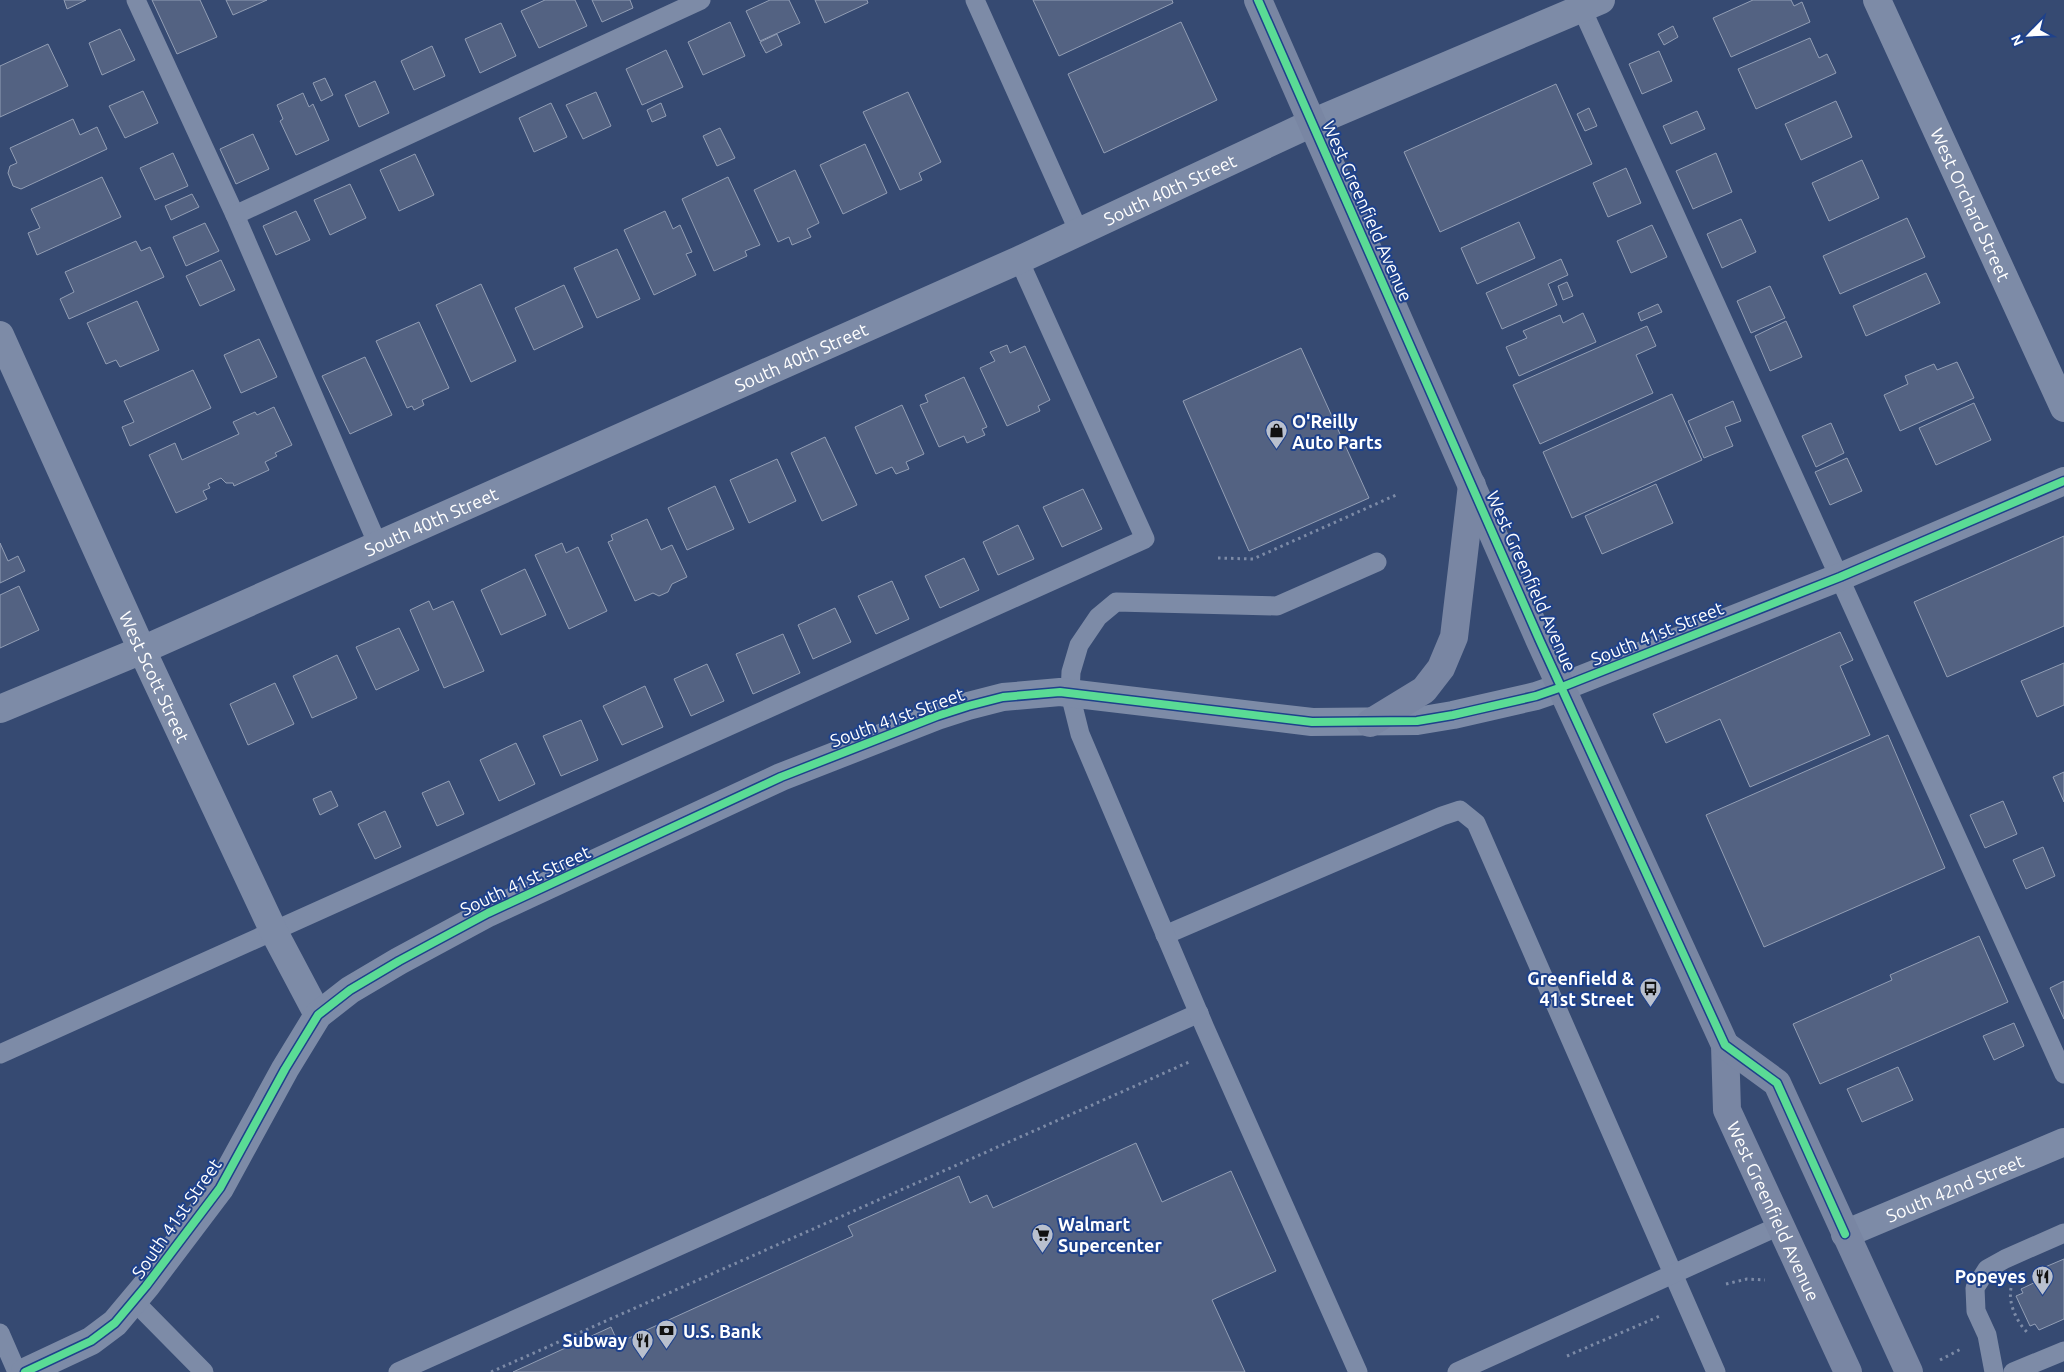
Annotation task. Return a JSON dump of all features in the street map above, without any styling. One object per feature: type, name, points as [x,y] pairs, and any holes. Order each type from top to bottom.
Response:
[{"type":"main road","name":"West Greenfield Avenue","points":[[1258,0],[1562,687],[1725,1045],[1727,1110],[1848,1372]]},
{"type":"main road","points":[[1370,723],[1424,690],[1441,668],[1454,638],[1472,483]]},
{"type":"main road","name":"West Greenfield Avenue","points":[[1725,1045],[1777,1083],[1909,1372]]},
{"type":"street","name":"West Orchard Street","points":[[1877,0],[2064,408]]},
{"type":"street","name":"South 40th Street","points":[[0,709],[142,650],[1019,260],[1312,123],[1587,3]]},
{"type":"street","name":"West Scott Street","points":[[0,335],[142,650],[274,932],[318,1015]]},
{"type":"street","name":"South 41st Street","points":[[25,1372],[91,1341],[115,1323],[134,1300],[220,1188],[285,1069],[318,1015],[355,987],[488,913],[781,777],[937,716],[1003,697],[1025,694],[1060,692],[1312,722],[1370,723],[1417,721],[1453,716],[1536,696],[1562,687],[1840,576],[2064,481]]},
{"type":"street","name":"South 42nd Street","points":[[1845,1234],[2064,1142]]},
{"type":"lane","points":[[136,0],[235,215],[378,544]]},
{"type":"lane","points":[[235,215],[701,0]]},
{"type":"lane","points":[[975,0],[1079,232]]},
{"type":"lane","points":[[1587,3],[1840,576],[2064,1074]]},
{"type":"lane","points":[[0,1054],[1145,539],[1019,260]]},
{"type":"lane","points":[[1358,1372],[1199,1013],[1086,751],[1070,694],[1072,672],[1079,645],[1098,616],[1116,602],[1277,606],[1376,562]]},
{"type":"lane","points":[[1165,935],[1460,810],[1476,822],[1716,1372]]},
{"type":"lane","points":[[398,1372],[1199,1013]]},
{"type":"lane","points":[[1457,1372],[1779,1226]]},
{"type":"lane","points":[[1994,1372],[1987,1335],[1976,1311],[1975,1288],[1987,1269],[2064,1233]]},
{"type":"lane","points":[[134,1300],[204,1372]]},
{"type":"lane","points":[[0,1333],[17,1372]]},
{"type":"lane","points":[[2013,1372],[2064,1350]]},
{"type":"path","points":[[1218,558],[1253,559],[1396,495]]},
{"type":"path","points":[[491,1372],[1188,1062],[1196,1065]]},
{"type":"path","points":[[1560,1358],[1586,1350],[1686,1305],[1726,1284],[1747,1279],[1765,1280]]},
{"type":"path","points":[[2015,1285],[2011,1289],[2011,1303],[2018,1320],[2028,1333],[2034,1335]]},
{"type":"building","points":[[64,0],[86,0],[67,9]]},
{"type":"building","points":[[152,0],[200,0],[217,37],[177,54]]},
{"type":"building","points":[[226,0],[267,0],[233,15]]},
{"type":"building","points":[[545,0],[575,0],[587,26],[539,48],[521,11]]},
{"type":"building","points":[[592,0],[630,0],[633,8],[602,22]]},
{"type":"building","points":[[770,0],[789,0],[800,23],[760,41],[746,11]]},
{"type":"building","points":[[815,0],[867,0],[868,3],[825,23]]},
{"type":"building","points":[[1033,0],[1172,0],[1173,3],[1059,56]]},
{"type":"building","points":[[1753,0],[1791,0],[1794,6],[1802,2],[1810,22],[1731,57],[1713,18]]},
{"type":"building","points":[[730,22],[745,56],[703,75],[688,42]]},
{"type":"building","points":[[1181,22],[1217,100],[1104,153],[1068,74]]},
{"type":"building","points":[[501,23],[516,56],[480,73],[465,39]]},
{"type":"building","points":[[1673,26],[1678,37],[1664,45],[1658,34]]},
{"type":"building","points":[[120,29],[135,60],[102,75],[89,43]]},
{"type":"building","points":[[777,34],[782,45],[766,53],[760,42]]},
{"type":"building","points":[[1810,38],[1819,58],[1827,54],[1836,73],[1756,109],[1738,69]]},
{"type":"building","points":[[48,44],[68,86],[0,117],[0,66]]},
{"type":"building","points":[[432,46],[445,76],[414,90],[401,61]]},
{"type":"building","points":[[666,50],[683,87],[642,105],[626,69]]},
{"type":"building","points":[[1659,51],[1672,81],[1642,94],[1629,64]]},
{"type":"building","points":[[325,78],[333,95],[321,101],[313,83]]},
{"type":"building","points":[[375,81],[389,113],[359,127],[345,95]]},
{"type":"building","points":[[1556,84],[1592,164],[1440,232],[1404,152]]},
{"type":"building","points":[[143,91],[158,123],[125,138],[109,106]]},
{"type":"building","points":[[596,92],[611,126],[583,139],[566,105]]},
{"type":"building","points":[[908,92],[941,162],[919,173],[922,180],[900,190],[863,112]]},
{"type":"building","points":[[303,93],[309,107],[313,104],[329,140],[296,155],[280,121],[283,119],[277,105]]},
{"type":"building","points":[[1836,101],[1852,137],[1801,160],[1785,124]]},
{"type":"building","points":[[551,103],[567,137],[534,152],[519,118]]},
{"type":"building","points":[[661,103],[666,116],[652,122],[647,110]]},
{"type":"building","points":[[1589,108],[1597,126],[1585,131],[1577,114]]},
{"type":"building","points":[[1697,111],[1705,129],[1671,144],[1663,126]]},
{"type":"building","points":[[73,119],[80,135],[97,127],[107,149],[21,189],[13,186],[8,173],[10,166],[17,163],[10,148]]},
{"type":"building","points":[[720,128],[735,158],[717,166],[703,136]]},
{"type":"building","points":[[253,134],[269,169],[236,184],[220,149]]},
{"type":"building","points":[[865,144],[887,193],[843,214],[820,165]]},
{"type":"building","points":[[173,153],[188,186],[155,200],[140,168]]},
{"type":"building","points":[[1716,153],[1732,192],[1693,209],[1676,171]]},
{"type":"building","points":[[415,154],[434,195],[399,211],[380,170]]},
{"type":"building","points":[[1862,160],[1879,198],[1829,221],[1812,183]]},
{"type":"building","points":[[1626,168],[1641,203],[1608,217],[1593,183]]},
{"type":"building","points":[[795,170],[819,223],[807,229],[811,237],[792,245],[789,237],[778,242],[754,190]]},
{"type":"building","points":[[102,177],[121,217],[37,255],[28,233],[40,228],[31,209]]},
{"type":"building","points":[[728,177],[760,245],[745,251],[747,256],[714,271],[682,199]]},
{"type":"building","points":[[350,184],[366,218],[330,235],[314,200]]},
{"type":"building","points":[[192,194],[199,207],[171,220],[165,206]]},
{"type":"building","points":[[296,211],[310,240],[276,255],[263,226]]},
{"type":"building","points":[[665,211],[673,229],[680,225],[692,252],[686,254],[696,275],[654,295],[624,230]]},
{"type":"building","points":[[1907,218],[1925,257],[1840,294],[1823,256]]},
{"type":"building","points":[[1741,219],[1756,252],[1722,268],[1707,234]]},
{"type":"building","points":[[1519,222],[1535,258],[1477,284],[1461,248]]},
{"type":"building","points":[[205,223],[219,251],[186,266],[173,237]]},
{"type":"building","points":[[1652,225],[1667,257],[1631,273],[1617,241]]},
{"type":"building","points":[[136,241],[141,251],[150,247],[164,277],[69,319],[60,299],[74,292],[65,272]]},
{"type":"building","points":[[617,249],[640,299],[597,318],[574,268]]},
{"type":"building","points":[[1561,259],[1568,275],[1548,284],[1557,305],[1502,329],[1486,293]]},
{"type":"building","points":[[221,260],[235,290],[200,306],[186,276]]},
{"type":"building","points":[[1926,273],[1940,303],[1866,336],[1853,306]]},
{"type":"building","points":[[1567,282],[1573,296],[1563,300],[1558,286]]},
{"type":"building","points":[[481,284],[516,361],[471,382],[436,305]]},
{"type":"building","points":[[564,285],[583,327],[534,350],[515,308]]},
{"type":"building","points":[[1770,286],[1785,318],[1751,333],[1737,301]]},
{"type":"building","points":[[137,301],[159,350],[120,367],[116,360],[106,364],[87,323]]},
{"type":"building","points":[[1658,304],[1662,312],[1641,321],[1638,313]]},
{"type":"building","points":[[1583,313],[1596,342],[1519,376],[1506,347],[1527,338],[1523,331],[1560,315],[1563,323]]},
{"type":"building","points":[[1786,321],[1802,357],[1770,371],[1755,336]]},
{"type":"building","points":[[419,322],[449,388],[422,400],[424,405],[414,410],[412,406],[407,408],[376,341]]},
{"type":"building","points":[[1647,326],[1656,346],[1636,355],[1653,393],[1540,444],[1513,385]]},
{"type":"building","points":[[259,339],[277,377],[241,393],[224,355]]},
{"type":"building","points":[[1007,345],[1010,353],[1025,346],[1050,400],[1038,406],[1040,411],[1007,426],[980,368],[995,361],[990,352]]},
{"type":"building","name":"O'Reilly Auto Parts","points":[[1301,348],[1369,498],[1249,551],[1183,401]]},
{"type":"building","points":[[365,357],[392,415],[350,434],[322,376]]},
{"type":"building","points":[[1957,362],[1974,398],[1900,431],[1884,395],[1908,384],[1905,376],[1934,364],[1937,370]]},
{"type":"building","points":[[193,370],[211,408],[130,446],[122,427],[134,422],[124,401]]},
{"type":"building","points":[[964,377],[987,427],[982,429],[985,435],[967,443],[964,436],[939,447],[920,405],[928,402],[925,395]]},
{"type":"building","points":[[1672,394],[1702,460],[1572,518],[1543,452]]},
{"type":"building","points":[[1733,401],[1741,421],[1725,427],[1733,446],[1704,458],[1688,421]]},
{"type":"building","points":[[1974,403],[1991,440],[1936,465],[1919,428]]},
{"type":"building","points":[[902,405],[924,454],[906,462],[909,469],[896,474],[892,467],[876,474],[855,427]]},
{"type":"building","points":[[274,407],[292,445],[275,453],[277,456],[265,462],[269,470],[234,486],[233,483],[226,483],[221,478],[208,484],[210,488],[203,491],[207,499],[176,513],[149,455],[175,443],[182,460],[239,434],[233,422],[255,412],[257,415]]},
{"type":"building","points":[[1831,423],[1844,453],[1816,467],[1802,436]]},
{"type":"building","points":[[825,437],[857,505],[822,521],[791,453]]},
{"type":"building","points":[[1847,458],[1862,491],[1830,505],[1815,472]]},
{"type":"building","points":[[777,459],[796,501],[749,523],[730,480]]},
{"type":"building","points":[[1656,484],[1673,523],[1602,554],[1585,516]]},
{"type":"building","points":[[715,486],[734,529],[687,550],[668,508]]},
{"type":"building","points":[[1083,489],[1102,529],[1062,547],[1043,507]]},
{"type":"building","points":[[647,519],[661,550],[672,545],[687,577],[672,584],[668,592],[659,596],[653,593],[635,601],[608,542],[613,540],[611,535]]},
{"type":"building","points":[[1018,525],[1034,559],[998,575],[983,542]]},
{"type":"building","points":[[2064,536],[2064,626],[1947,677],[1914,602]]},
{"type":"building","points":[[0,543],[8,561],[18,556],[25,571],[0,583]]},
{"type":"building","points":[[562,543],[566,553],[578,547],[607,611],[569,629],[535,555]]},
{"type":"building","points":[[964,558],[979,590],[940,608],[925,576]]},
{"type":"building","points":[[525,569],[546,615],[501,635],[481,590]]},
{"type":"building","points":[[892,581],[909,619],[876,634],[858,596]]},
{"type":"building","points":[[19,586],[39,630],[0,648],[0,595]]},
{"type":"building","points":[[429,601],[433,610],[453,601],[484,671],[444,688],[410,610]]},
{"type":"building","points":[[835,608],[851,642],[813,659],[798,625]]},
{"type":"building","points":[[399,628],[419,670],[376,690],[356,647]]},
{"type":"building","points":[[1840,632],[1853,660],[1840,666],[1870,735],[1750,787],[1720,719],[1666,743],[1653,714]]},
{"type":"building","points":[[783,634],[800,673],[753,694],[736,654]]},
{"type":"building","points":[[337,655],[357,698],[312,718],[293,676]]},
{"type":"building","points":[[2064,663],[2064,705],[2037,717],[2021,681]]},
{"type":"building","points":[[707,664],[724,701],[691,716],[674,679]]},
{"type":"building","points":[[275,683],[294,724],[248,745],[230,704]]},
{"type":"building","points":[[645,686],[663,727],[622,745],[603,706]]},
{"type":"building","points":[[581,720],[598,760],[561,776],[543,736]]},
{"type":"building","points":[[1888,735],[1945,868],[1764,947],[1706,815]]},
{"type":"building","points":[[516,743],[535,784],[499,801],[480,760]]},
{"type":"building","points":[[2064,772],[2064,802],[2053,777]]},
{"type":"building","points":[[449,781],[464,814],[437,826],[422,793]]},
{"type":"building","points":[[331,791],[338,806],[320,815],[313,799]]},
{"type":"building","points":[[2003,801],[2017,834],[1985,848],[1970,815]]},
{"type":"building","points":[[385,811],[401,847],[375,859],[358,824]]},
{"type":"building","points":[[2043,847],[2055,876],[2026,889],[2013,860]]},
{"type":"building","points":[[1979,936],[2008,1002],[1820,1084],[1793,1024],[1892,980],[1890,975]]},
{"type":"building","points":[[2064,981],[2064,1019],[2050,988]]},
{"type":"building","points":[[2014,1023],[2024,1046],[1994,1060],[1983,1036]]},
{"type":"building","points":[[1898,1067],[1913,1100],[1862,1122],[1847,1089]]},
{"type":"building","name":"Walmart Supercenter","points":[[1136,1143],[1162,1202],[1231,1171],[1276,1271],[1212,1300],[1245,1372],[513,1372],[611,1327],[618,1343],[853,1236],[848,1226],[959,1176],[970,1203],[987,1195],[993,1208]]},
{"type":"building","name":"Popeyes","points":[[2064,1259],[2064,1319],[2039,1330],[2035,1324],[2030,1326],[2016,1296],[2023,1293],[2021,1289],[2042,1279],[2038,1270]]},
{"type":"cycle path","points":[[1258,0],[1540,641],[1725,1045],[1777,1083],[1845,1234]]},
{"type":"cycle path","points":[[25,1372],[91,1341],[115,1323],[146,1286],[220,1188],[285,1069],[318,1015],[350,990],[488,913],[781,777],[937,716],[1003,697],[1060,692],[1312,722],[1417,721],[1453,715],[1536,696],[1840,577],[2064,481]]},
{"type":"place","name":"O'Reilly Auto Parts","points":[[1276,450]]},
{"type":"place","name":"Greenfield & 41st Street","points":[[1650,1007]]},
{"type":"place","name":"Walmart Supercenter","points":[[1042,1253]]},
{"type":"place","name":"Popeyes","points":[[2042,1295]]},
{"type":"place","name":"U.S. Bank","points":[[667,1350]]},
{"type":"place","name":"Subway","points":[[643,1359]]}]
